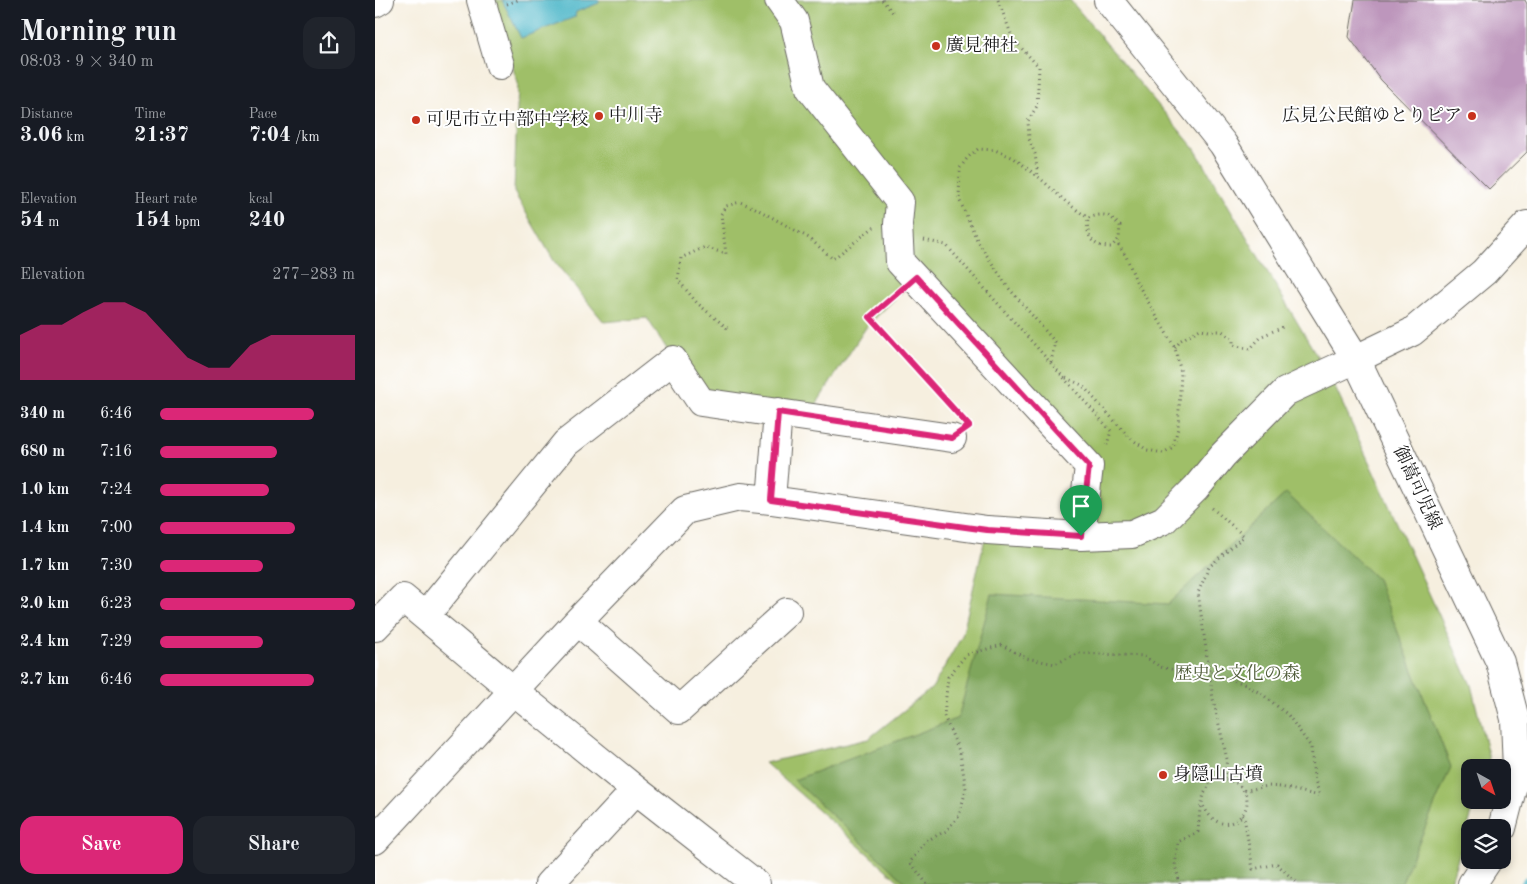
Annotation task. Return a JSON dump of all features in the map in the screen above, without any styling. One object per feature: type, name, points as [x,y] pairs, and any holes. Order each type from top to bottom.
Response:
[{"type":"street","points":[[375,3],[380,0]]},
{"type":"street","points":[[481,0],[500,65]]},
{"type":"street","points":[[779,0],[794,21],[810,88],[900,202],[898,224],[887,231],[900,262],[916,277],[1089,466],[1081,536]]},
{"type":"street","name":"御嵩可児線","points":[[1108,0],[1223,144],[1356,359],[1500,662],[1515,719],[1517,770],[1504,819]]},
{"type":"street","points":[[375,840],[578,621],[685,510],[740,497],[987,530],[1081,536],[1132,534],[1164,520],[1196,488],[1223,455],[1285,392],[1412,332],[1484,272],[1527,226]]},
{"type":"street","points":[[425,616],[565,443],[673,360],[701,402],[952,438]]},
{"type":"street","points":[[771,500],[778,412]]},
{"type":"street","points":[[375,627],[403,598],[514,691],[755,884]]},
{"type":"street","points":[[578,621],[679,710],[787,612]]},
{"type":"street","points":[[549,884],[636,790]]},
{"type":"street","points":[[1472,884],[1482,869]]},
{"type":"path","points":[[882,0],[895,15]]},
{"type":"path","points":[[998,0],[1013,40],[1039,67],[1037,106],[1028,121],[1029,139],[1035,154],[1038,177]]},
{"type":"path","points":[[1051,362],[1055,342],[1007,286],[978,242],[959,199],[960,168],[978,149],[995,150],[1014,158],[1088,218]]},
{"type":"path","points":[[727,328],[697,303],[678,280],[681,258],[705,247],[725,254],[721,214],[726,206],[740,202],[755,208],[809,238],[833,259],[887,231],[946,245],[1111,431],[1103,457]]},
{"type":"path","points":[[1101,214],[1112,218],[1120,226],[1119,239],[1111,247],[1099,247],[1091,240],[1087,228],[1088,218],[1101,214]]},
{"type":"path","points":[[1064,377],[1082,385],[1129,438],[1147,450],[1163,453],[1173,447],[1178,428],[1181,373],[1175,348],[1136,281],[1126,256],[1116,242]]},
{"type":"path","points":[[916,277],[870,317],[969,426],[952,438]]},
{"type":"path","points":[[1175,348],[1181,340],[1200,329],[1209,331],[1222,330],[1233,339],[1233,345],[1250,349],[1262,336],[1283,327]]},
{"type":"path","points":[[1206,502],[1243,536],[1209,567],[1198,593],[1213,699],[1227,759],[1224,780]]},
{"type":"path","points":[[927,884],[910,862],[926,840],[946,831],[959,816],[966,789],[960,753],[944,716],[948,677],[966,655],[1002,645],[1026,658],[1055,664],[1079,653],[1144,656],[1160,667],[1185,672],[1209,672],[1242,683],[1262,694],[1288,715],[1311,747],[1314,777],[1320,796],[1268,786],[1243,791]]},
{"type":"path","points":[[1180,884],[1175,865],[1177,842],[1198,832],[1200,808],[1203,805],[1205,794],[1211,782],[1224,780],[1236,783],[1243,791],[1248,802],[1243,815],[1238,821],[1225,824],[1214,820],[1206,812],[1203,805]]},
{"type":"path","points":[[1243,815],[1253,869],[1277,864],[1298,884]]},
{"type":"green space","name":"歴史と文化の森","points":[[489,0],[1070,0],[1195,149],[1333,383],[1471,685],[1489,759],[1461,759],[1461,809],[1473,809],[1470,819],[1461,819],[1461,848],[1450,884],[902,884],[765,763],[868,739],[932,688],[962,636],[987,530],[1081,536],[1089,466],[916,278],[867,326],[808,417],[701,402],[647,318],[604,322],[554,261],[514,192],[518,83]]},
{"type":"green space","points":[[1286,493],[1377,579],[1451,767],[1401,884],[907,884],[794,780],[958,718],[992,594],[1168,604]]},
{"type":"water","points":[[502,0],[599,0],[599,3],[576,12],[575,17],[521,38]]},
{"type":"building","name":"広見公民館ゆとりピア","points":[[1355,0],[1525,0],[1527,4],[1527,152],[1489,189],[1381,80],[1349,37]]},
{"type":"waterway","points":[[1524,884],[1527,880]]},
{"type":"place","name":"廣見神社","points":[[936,46]]},
{"type":"place","name":"中川寺","points":[[599,116]]},
{"type":"place","name":"広見公民館ゆとりピア","points":[[1472,116]]},
{"type":"place","name":"可児市立中部中学校","points":[[416,120]]},
{"type":"place","name":"身隠山古墳","points":[[1163,775]]},
{"type":"route","points":[[916,277],[1089,466],[1081,536],[987,530],[771,500],[778,412],[952,438],[969,426],[870,317],[916,277]]}]
